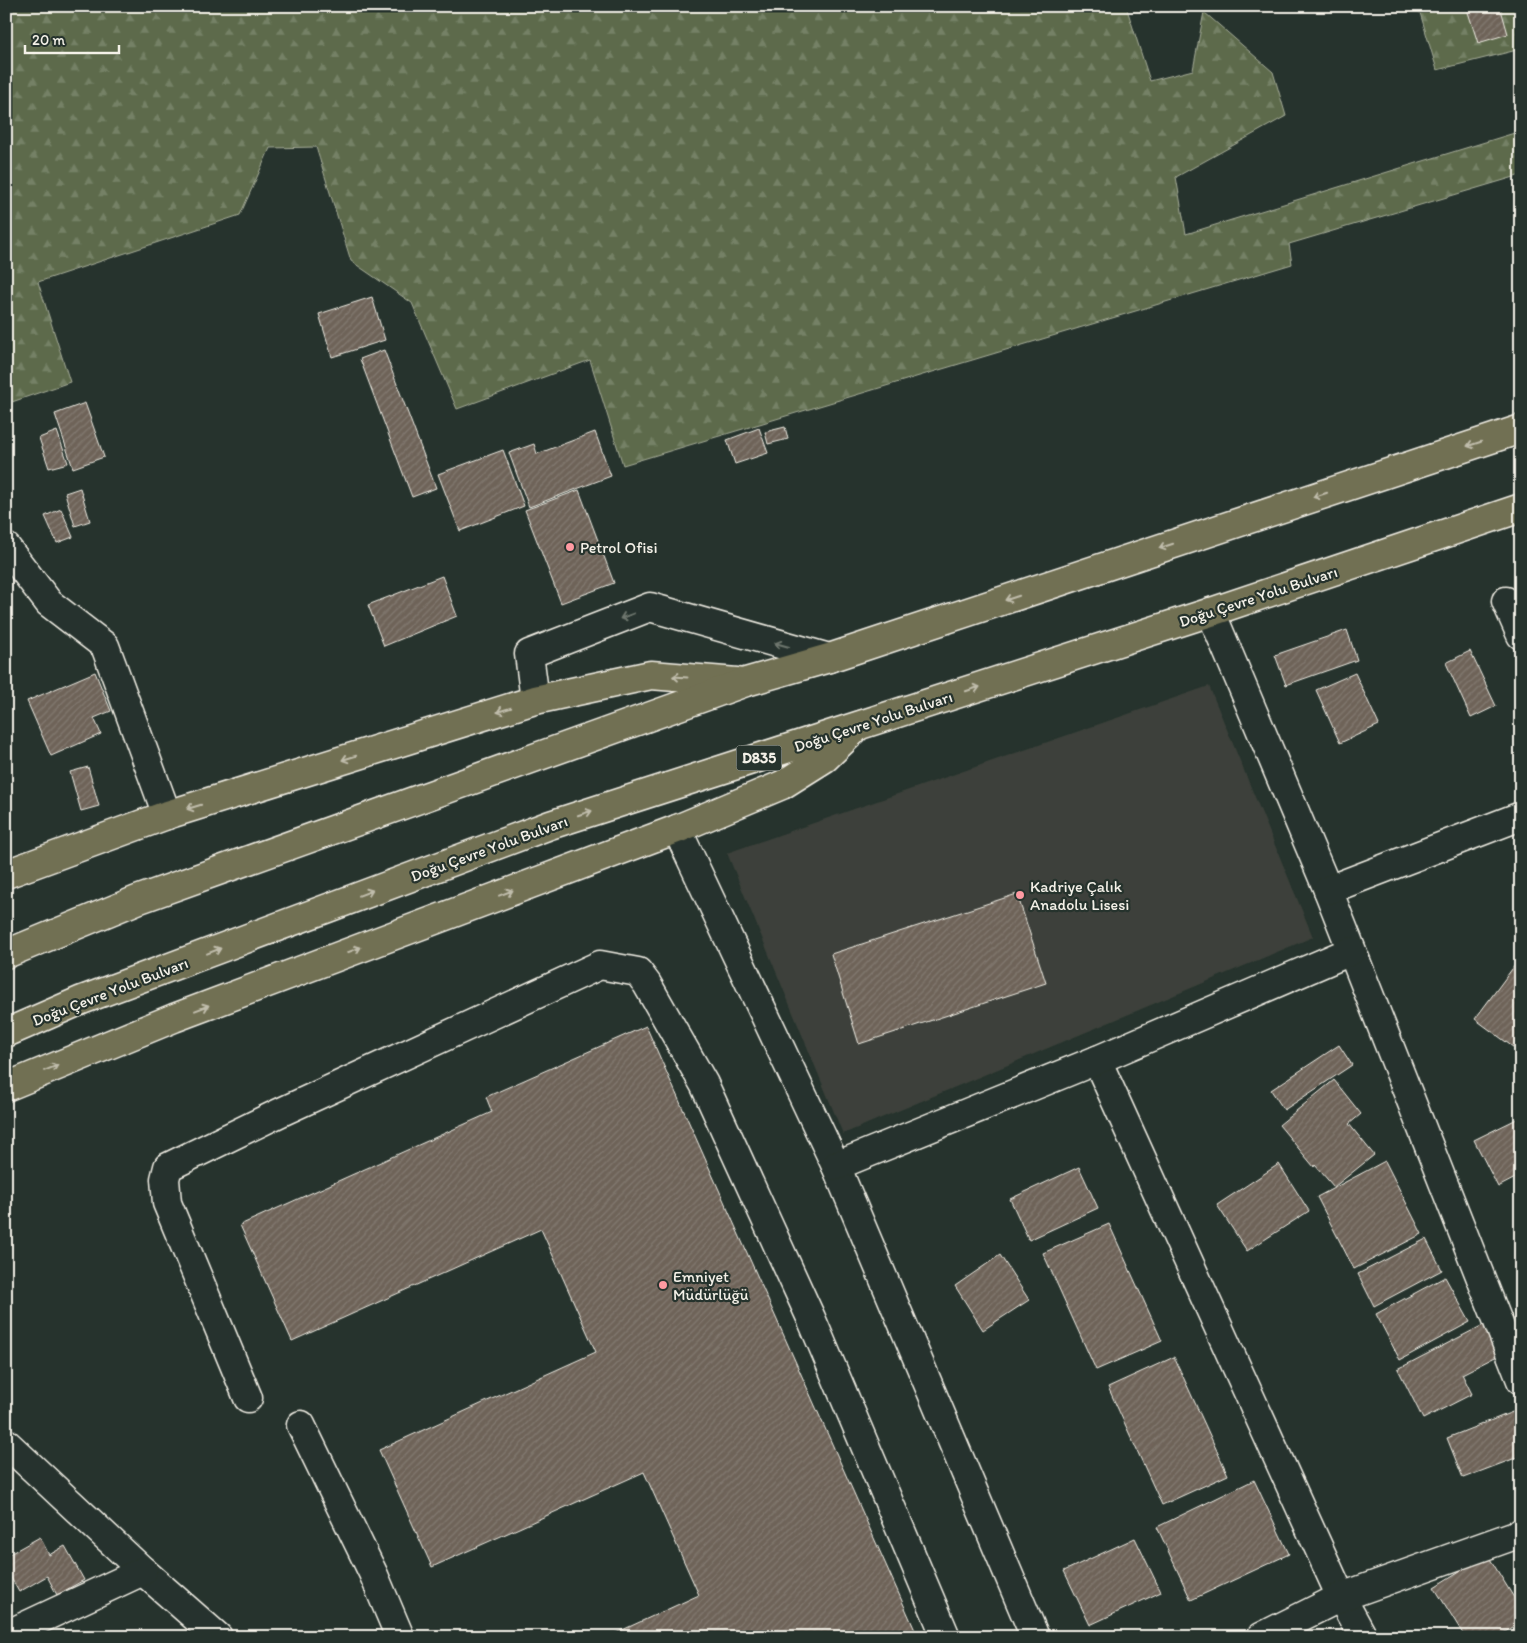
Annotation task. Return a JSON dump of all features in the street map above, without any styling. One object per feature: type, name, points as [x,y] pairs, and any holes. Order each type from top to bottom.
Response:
[{"type":"highway","points":[[6,954],[137,900],[746,682],[829,658],[1521,429]]},
{"type":"highway","name":"Doğu Çevre Yolu Bulvarı","points":[[6,1033],[91,997],[550,825],[1211,612],[1521,508]]},
{"type":"highway","points":[[6,874],[167,815],[535,700],[651,675],[746,682]]},
{"type":"highway","points":[[6,1087],[174,1018],[677,829],[782,785],[826,758],[860,725]]},
{"type":"street","points":[[6,547],[49,603],[105,646],[167,815]]},
{"type":"street","points":[[1506,601],[1521,635]]},
{"type":"street","points":[[535,700],[529,654],[650,607],[829,658]]},
{"type":"street","points":[[1211,612],[1328,890],[1521,1380]]},
{"type":"street","points":[[1328,890],[1521,816]]},
{"type":"street","points":[[677,829],[836,1166],[1035,1637]]},
{"type":"street","points":[[836,1166],[1097,1060],[1351,951]]},
{"type":"street","points":[[248,1398],[167,1203],[165,1179],[168,1167],[279,1113],[600,965],[638,972],[647,984],[704,1084],[811,1318],[946,1637]]},
{"type":"street","points":[[1097,1060],[1341,1597],[1363,1637]]},
{"type":"street","points":[[301,1425],[373,1573],[400,1637]]},
{"type":"street","points":[[6,1443],[143,1571],[218,1637]]},
{"type":"street","points":[[1260,1637],[1341,1597],[1521,1533]]},
{"type":"street","points":[[6,1635],[143,1571]]},
{"type":"shaded area","name":"Kadriye Çalık Anadolu Lisesi","points":[[1209,686],[1313,937],[843,1134],[727,853]]},
{"type":"green space","points":[[6,6],[1126,6],[1150,81],[1193,70],[1204,12],[1273,72],[1286,116],[1176,177],[1186,234],[1521,131],[1521,175],[1289,244],[1292,264],[623,465],[590,360],[457,409],[412,303],[351,261],[316,147],[270,148],[240,215],[38,282],[70,382],[6,404]]},
{"type":"green space","points":[[1418,6],[1521,6],[1521,49],[1437,70]]},
{"type":"building","points":[[1466,6],[1500,6],[1508,34],[1478,43]]},
{"type":"building","points":[[372,297],[385,340],[332,357],[319,314]]},
{"type":"building","points":[[384,350],[436,488],[412,497],[360,359]]},
{"type":"building","points":[[85,403],[104,457],[73,468],[55,414]]},
{"type":"building","points":[[785,427],[788,439],[768,444],[765,432]]},
{"type":"building","points":[[759,428],[768,453],[735,464],[727,440]]},
{"type":"building","points":[[57,431],[68,463],[49,468],[39,438]]},
{"type":"building","points":[[595,432],[611,476],[529,507],[509,453],[534,444],[537,454]]},
{"type":"building","points":[[503,450],[524,506],[460,531],[438,474]]},
{"type":"building","points":[[80,488],[90,521],[75,526],[65,493]]},
{"type":"building","name":"Petrol Ofisi","points":[[579,490],[614,583],[561,603],[525,510]]},
{"type":"building","points":[[61,509],[73,537],[57,543],[45,516]]},
{"type":"building","points":[[442,576],[457,616],[384,646],[368,605]]},
{"type":"building","points":[[1347,630],[1357,660],[1286,685],[1275,655]]},
{"type":"building","points":[[1470,651],[1496,706],[1471,718],[1446,663]]},
{"type":"building","points":[[95,672],[111,711],[94,718],[101,734],[51,756],[27,701]]},
{"type":"building","points":[[1355,673],[1379,725],[1340,743],[1316,690]]},
{"type":"building","points":[[88,767],[99,806],[81,811],[70,772]]},
{"type":"building","points":[[1017,894],[1046,983],[859,1044],[831,954]]},
{"type":"building","points":[[1521,957],[1521,1053],[1475,1019]]},
{"type":"building","name":"Emniyet Müdürlüğü","points":[[646,1026],[918,1637],[607,1637],[699,1595],[644,1472],[432,1567],[379,1450],[596,1352],[541,1229],[292,1341],[240,1225],[492,1112],[486,1097]]},
{"type":"building","points":[[1339,1045],[1352,1065],[1284,1110],[1271,1090]]},
{"type":"building","points":[[1334,1080],[1361,1114],[1349,1124],[1374,1155],[1334,1187],[1315,1165],[1314,1167],[1279,1125]]},
{"type":"building","points":[[1521,1117],[1521,1175],[1498,1187],[1474,1140]]},
{"type":"building","points":[[1385,1161],[1422,1234],[1354,1269],[1317,1197]]},
{"type":"building","points":[[1279,1164],[1309,1211],[1247,1251],[1217,1205]]},
{"type":"building","points":[[1079,1167],[1098,1208],[1029,1240],[1010,1199]]},
{"type":"building","points":[[1109,1224],[1162,1341],[1096,1370],[1043,1253]]},
{"type":"building","points":[[1426,1239],[1442,1270],[1374,1306],[1358,1274]]},
{"type":"building","points":[[1000,1255],[1029,1300],[983,1330],[955,1286]]},
{"type":"building","points":[[1445,1277],[1470,1322],[1400,1360],[1376,1314]]},
{"type":"building","points":[[1487,1323],[1503,1353],[1462,1374],[1472,1394],[1423,1419],[1398,1369]]},
{"type":"building","points":[[1174,1357],[1228,1475],[1162,1505],[1108,1387]]},
{"type":"building","points":[[1520,1409],[1521,1456],[1463,1478],[1447,1438]]},
{"type":"building","points":[[1254,1480],[1289,1554],[1191,1600],[1157,1527]]},
{"type":"building","points":[[40,1537],[49,1555],[65,1546],[84,1580],[57,1595],[47,1576],[19,1592],[6,1569],[6,1556]]},
{"type":"building","points":[[1135,1538],[1161,1592],[1090,1625],[1064,1571]]},
{"type":"building","points":[[1487,1554],[1521,1609],[1521,1622],[1497,1637],[1465,1637],[1434,1587]]},
{"type":"place","name":"Petrol Ofisi","points":[[570,547]]},
{"type":"place","name":"Kadriye Çalık Anadolu Lisesi","points":[[1020,895]]},
{"type":"place","name":"Emniyet Müdürlüğü","points":[[663,1285]]}]
